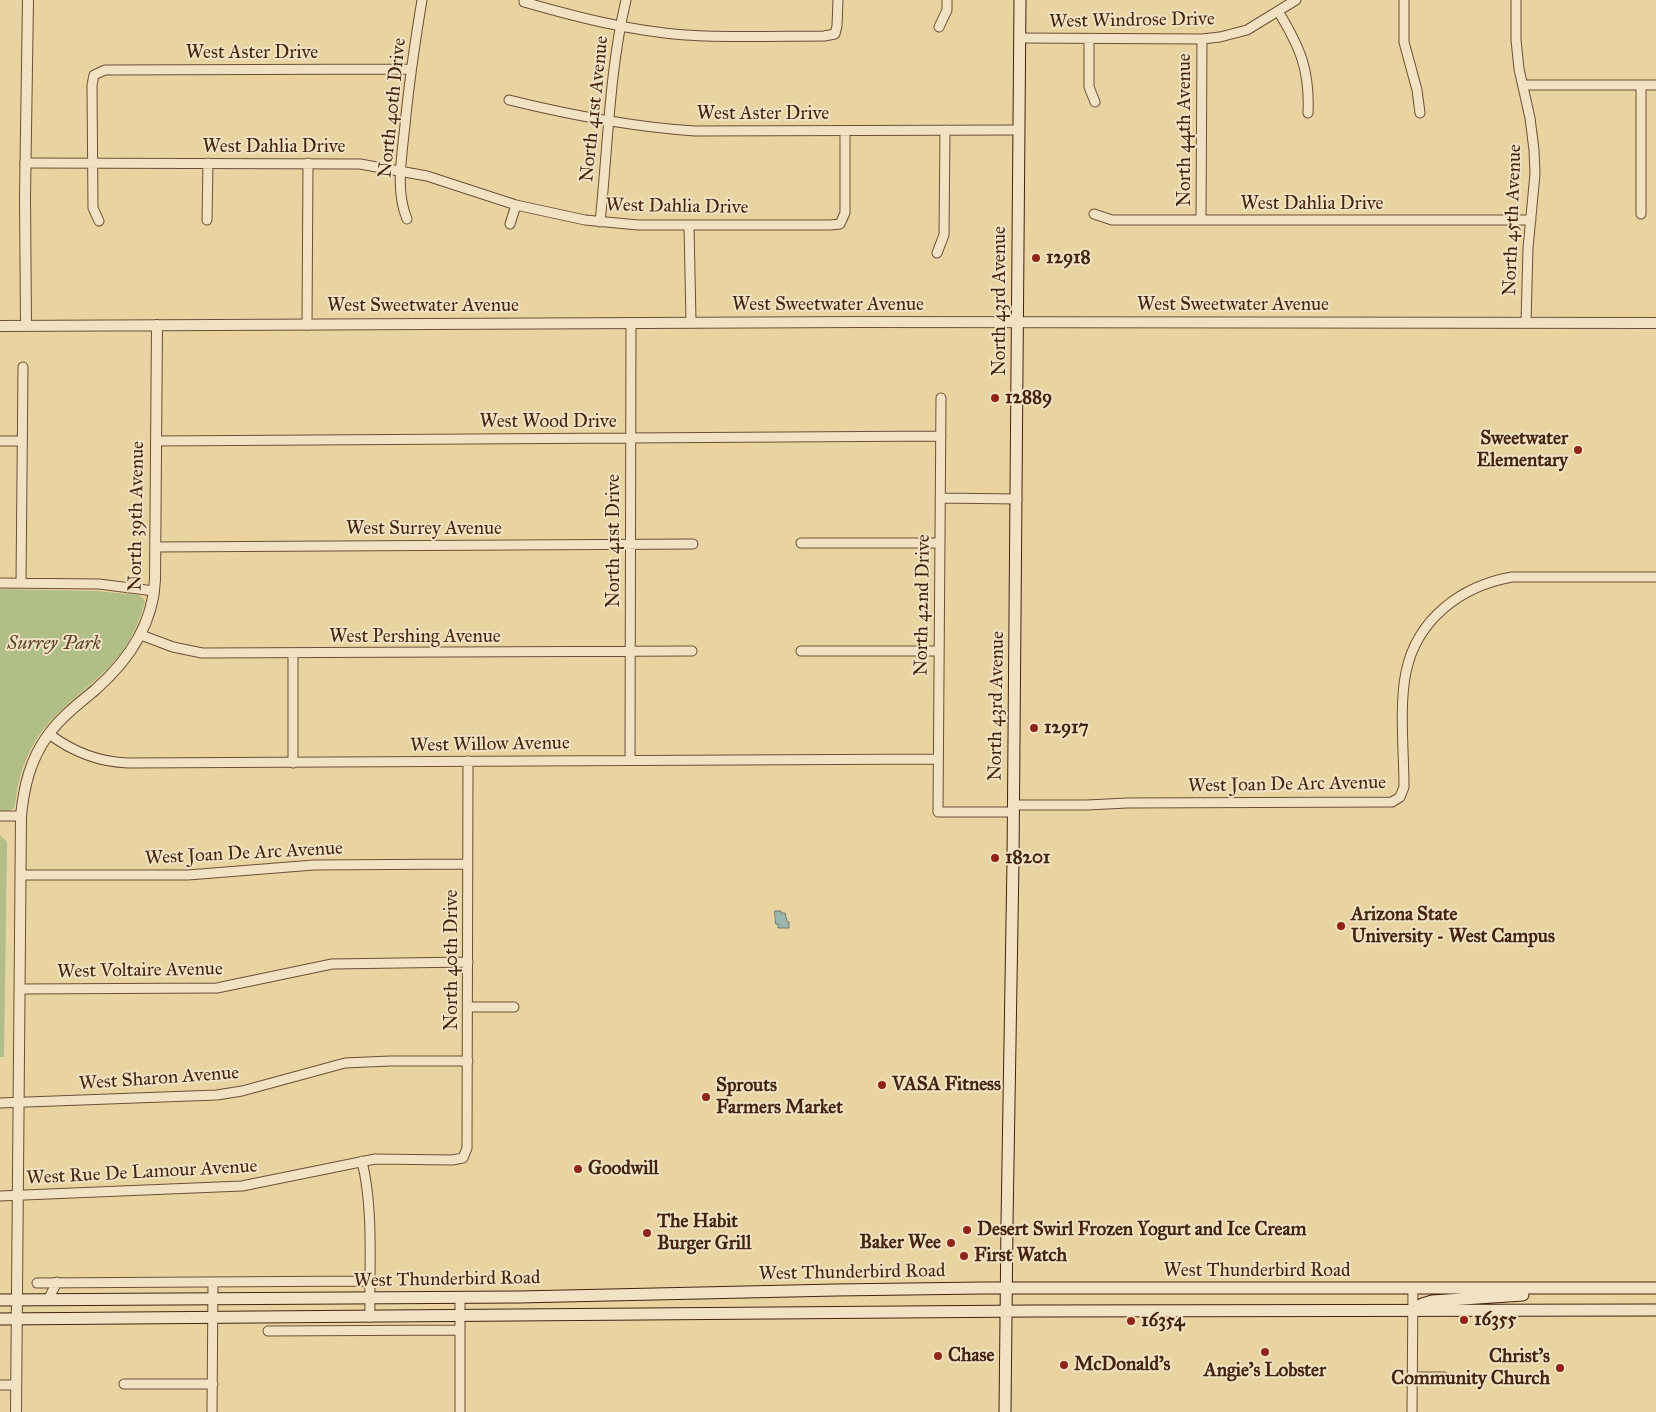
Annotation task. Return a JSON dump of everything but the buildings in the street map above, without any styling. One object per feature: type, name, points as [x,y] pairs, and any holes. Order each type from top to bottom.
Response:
[{"type":"main road","name":"North 43rd Avenue","points":[[1005,1412],[1014,808],[1020,0]]},
{"type":"main road","points":[[1413,1311],[1422,1304],[1432,1301],[1518,1296],[1530,1294],[1544,1288]]},
{"type":"main road","name":"West Thunderbird Road","points":[[0,1300],[460,1297],[826,1290],[1656,1288]]},
{"type":"main road","points":[[1281,1289],[1281,1310]]},
{"type":"main road","name":"West Thunderbird Road","points":[[0,1318],[1006,1311],[1656,1310]]},
{"type":"street","points":[[26,326],[25,163],[28,0]]},
{"type":"street","name":"North 40th Drive","points":[[407,219],[401,200],[401,170],[411,69],[422,0]]},
{"type":"street","name":"North 41st Avenue","points":[[600,222],[620,26],[626,0]]},
{"type":"street","points":[[524,2],[620,26],[685,35],[824,36],[835,34],[838,26],[838,0]]},
{"type":"street","points":[[939,27],[947,10],[947,0]]},
{"type":"street","name":"West Windrose Drive","points":[[1020,38],[1220,38],[1247,30],[1296,0]]},
{"type":"street","points":[[1404,0],[1404,42],[1418,90],[1420,113]]},
{"type":"street","name":"North 45th Avenue","points":[[1516,0],[1516,40],[1530,118],[1535,174],[1528,248],[1526,323]]},
{"type":"street","points":[[1278,11],[1301,54],[1308,79],[1308,113]]},
{"type":"street","points":[[1089,39],[1089,87],[1095,102]]},
{"type":"street","name":"North 44th Avenue","points":[[1201,220],[1202,39]]},
{"type":"street","name":"West Aster Drive","points":[[93,163],[94,75],[104,70],[411,69]]},
{"type":"street","points":[[1523,85],[1656,85]]},
{"type":"street","points":[[1641,85],[1641,214]]},
{"type":"street","name":"West Aster Drive","points":[[509,100],[609,121],[695,131],[1019,130]]},
{"type":"street","name":"West Dahlia Drive","points":[[25,163],[360,164],[427,176],[516,205],[600,222],[638,225],[840,224],[844,213],[845,130]]},
{"type":"street","points":[[937,253],[944,235],[945,130]]},
{"type":"street","points":[[93,163],[93,208],[99,221]]},
{"type":"street","points":[[207,220],[208,163]]},
{"type":"street","points":[[307,325],[308,163]]},
{"type":"street","points":[[510,224],[516,205]]},
{"type":"street","name":"West Dahlia Drive","points":[[1094,214],[1112,220],[1531,220]]},
{"type":"street","points":[[689,225],[691,322]]},
{"type":"street","name":"West Sweetwater Avenue","points":[[0,326],[691,322],[1656,323]]},
{"type":"street","name":"North 41st Drive","points":[[630,760],[631,323]]},
{"type":"street","name":"North 39th Avenue","points":[[16,1412],[21,875],[22,816],[25,784],[34,760],[48,734],[120,666],[141,635],[148,616],[154,591],[157,325]]},
{"type":"street","points":[[22,583],[23,367]]},
{"type":"street","name":"North 42nd Drive","points":[[938,812],[941,398]]},
{"type":"street","name":"West Wood Drive","points":[[156,441],[941,436]]},
{"type":"street","points":[[0,440],[22,441]]},
{"type":"street","points":[[940,498],[1016,499]]},
{"type":"street","points":[[801,543],[940,543]]},
{"type":"street","name":"West Surrey Avenue","points":[[155,547],[692,544]]},
{"type":"street","name":"West Joan De Arc Avenue","points":[[938,812],[1127,803],[1392,802],[1400,797],[1404,787],[1403,696],[1406,673],[1415,645],[1426,627],[1440,611],[1462,594],[1485,583],[1512,577],[1656,577]]},
{"type":"street","points":[[0,583],[99,584],[154,591]]},
{"type":"street","name":"West Pershing Avenue","points":[[141,635],[173,647],[202,653],[692,652]]},
{"type":"street","points":[[801,651],[939,651]]},
{"type":"street","points":[[293,654],[293,762]]},
{"type":"street","name":"West Willow Avenue","points":[[48,734],[84,755],[114,762],[938,759]]},
{"type":"street","name":"North 40th Drive","points":[[463,1158],[467,1148],[468,761]]},
{"type":"street","points":[[0,816],[22,816]]},
{"type":"street","name":"West Joan De Arc Avenue","points":[[21,875],[188,875],[314,866],[468,864]]},
{"type":"street","name":"West Voltaire Avenue","points":[[20,989],[217,988],[332,964],[468,962]]},
{"type":"street","points":[[468,1007],[514,1007]]},
{"type":"street","name":"West Sharon Avenue","points":[[0,1103],[217,1095],[242,1091],[345,1063],[468,1061]]},
{"type":"street","name":"West Rue De Lamour Avenue","points":[[0,1196],[242,1186],[298,1176],[362,1161],[452,1160],[463,1158]]},
{"type":"street","points":[[362,1161],[368,1189],[370,1316]]},
{"type":"street","name":"West Thunderbird Road","points":[[37,1283],[369,1281]]},
{"type":"street","points":[[48,1300],[57,1282]]},
{"type":"street","points":[[212,1412],[213,1282]]},
{"type":"street","points":[[1412,1412],[1413,1288]]},
{"type":"street","points":[[460,1297],[460,1412]]},
{"type":"street","points":[[279,1317],[290,1331]]},
{"type":"street","points":[[268,1331],[460,1330]]},
{"type":"street","points":[[1412,1377],[1444,1377]]},
{"type":"street","points":[[124,1384],[213,1384]]},
{"type":"street","points":[[0,1385],[16,1385]]},
{"type":"green space","name":"Surrey Park","points":[[0,589],[95,591],[138,595],[145,602],[132,636],[117,658],[58,713],[38,737],[30,750],[22,771],[14,808],[8,811],[0,811]]},
{"type":"green space","points":[[0,835],[7,842],[4,1057],[0,1057]]},
{"type":"water","points":[[775,911],[785,913],[789,922],[789,928],[778,928]]},
{"type":"place","name":"12918","points":[[1036,258]]},
{"type":"place","name":"12889","points":[[995,398]]},
{"type":"place","name":"Sweetwater Elementary","points":[[1578,450]]},
{"type":"place","name":"12917","points":[[1034,728]]},
{"type":"place","name":"18201","points":[[995,858]]},
{"type":"place","name":"Arizona State University - West Campus","points":[[1341,926]]},
{"type":"place","name":"VASA Fitness","points":[[882,1085]]},
{"type":"place","name":"Sprouts Farmers Market","points":[[706,1097]]},
{"type":"place","name":"Goodwill","points":[[578,1169]]},
{"type":"place","name":"Desert Swirl Frozen Yogurt and Ice Cream","points":[[967,1230]]},
{"type":"place","name":"The Habit Burger Grill","points":[[647,1233]]},
{"type":"place","name":"Baker Wee","points":[[951,1243]]},
{"type":"place","name":"First Watch","points":[[964,1256]]},
{"type":"place","name":"16355","points":[[1464,1320]]},
{"type":"place","name":"16354","points":[[1131,1321]]},
{"type":"place","name":"Angie's Lobster","points":[[1265,1352]]},
{"type":"place","name":"Chase","points":[[938,1356]]},
{"type":"place","name":"McDonald's","points":[[1064,1365]]},
{"type":"place","name":"Christ's Community Church","points":[[1560,1368]]}]
